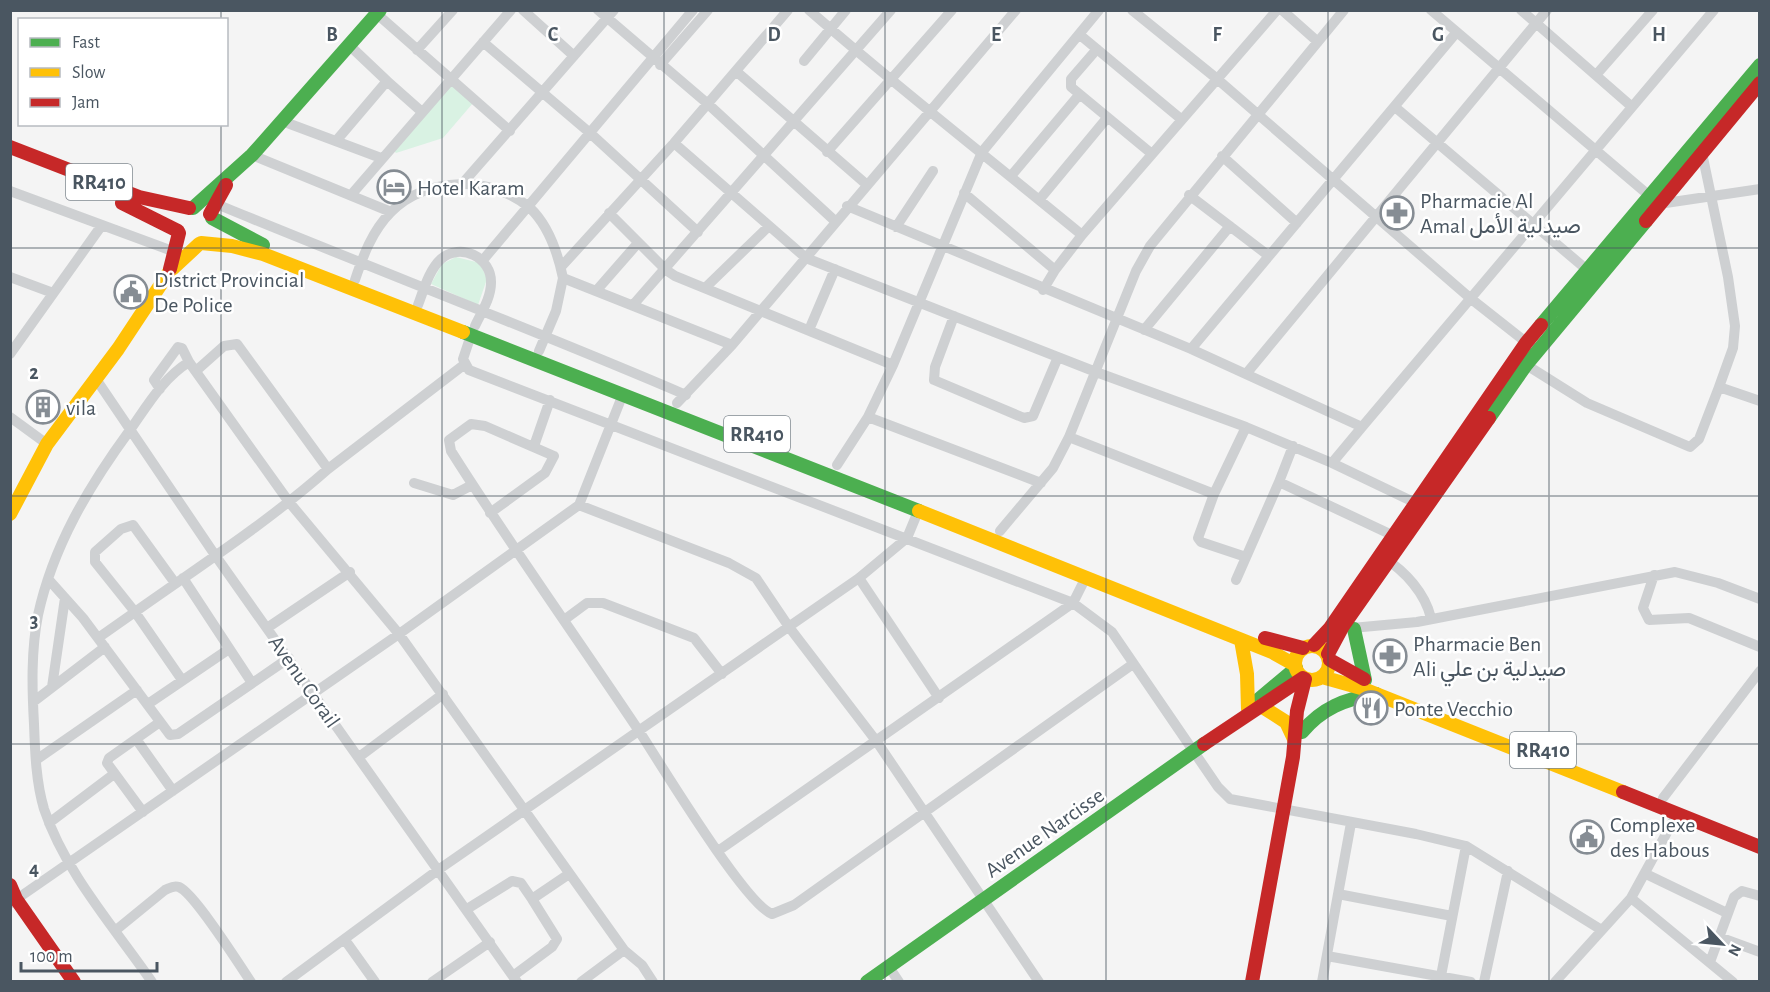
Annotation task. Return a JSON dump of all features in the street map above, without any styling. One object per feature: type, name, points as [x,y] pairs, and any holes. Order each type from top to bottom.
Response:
[{"type":"main road","points":[[169,272],[175,252],[179,219],[252,155],[378,12]]},
{"type":"main road","points":[[1252,981],[1298,736],[1297,711],[1306,675],[1296,655],[1330,628],[1384,558],[1520,361],[1655,200],[1760,65]]},
{"type":"main road","points":[[1699,145],[1760,83]]},
{"type":"main road","name":"RR410","points":[[10,147],[134,208],[178,232],[187,242],[232,246],[263,254],[473,330],[682,399],[837,465],[1268,640],[1309,646],[1365,680],[1760,836]]},
{"type":"main road","name":"RR410","points":[[10,159],[140,197],[212,212],[252,240],[418,305],[624,394],[919,509],[1241,640],[1306,675],[1351,684],[1760,847]]},
{"type":"main road","points":[[10,514],[46,444],[96,379],[169,272],[200,243],[211,236],[212,212],[236,169]]},
{"type":"main road","points":[[1532,347],[1587,269],[1655,200]]},
{"type":"main road","points":[[1306,675],[1329,666],[1328,657],[1348,627],[1384,558],[1392,535],[1420,505]]},
{"type":"main road","points":[[1348,627],[1365,680]]},
{"type":"main road","points":[[1241,640],[1251,710],[1286,722],[1298,736]]},
{"type":"main road","name":"Avenue Narcisse","points":[[867,981],[1251,710],[1306,675]]},
{"type":"main road","points":[[1298,736],[1314,717],[1330,706],[1347,699],[1376,694]]},
{"type":"main road","points":[[10,885],[13,901],[74,981]]},
{"type":"street","points":[[417,50],[453,10]]},
{"type":"street","points":[[351,195],[511,10]]},
{"type":"street","points":[[523,10],[574,56]]},
{"type":"street","points":[[656,61],[693,10]]},
{"type":"street","points":[[483,260],[530,208],[590,133],[656,61],[708,10]]},
{"type":"street","points":[[562,272],[609,213],[737,72],[788,10]]},
{"type":"street","points":[[809,10],[890,81],[982,152],[1082,236]]},
{"type":"street","points":[[804,61],[846,10]]},
{"type":"street","points":[[633,305],[891,10]]},
{"type":"street","points":[[827,152],[952,10]]},
{"type":"street","points":[[212,212],[425,287],[546,334],[682,399],[732,345],[835,220],[1016,10]]},
{"type":"street","points":[[837,465],[868,417],[893,365],[982,152],[1099,10]]},
{"type":"street","points":[[1132,10],[1216,78],[1470,298],[1532,347]]},
{"type":"street","points":[[1043,290],[1055,270],[1082,236],[1277,10]]},
{"type":"street","points":[[1282,10],[1318,42]]},
{"type":"street","points":[[999,531],[1060,458],[1141,260],[1189,195],[1344,10]]},
{"type":"street","points":[[1431,10],[1655,200],[1712,198],[1760,189]]},
{"type":"street","points":[[1521,10],[1631,106]]},
{"type":"street","points":[[1246,374],[1547,10]]},
{"type":"street","points":[[1596,75],[1653,10]]},
{"type":"street","points":[[1332,463],[1714,10]]},
{"type":"street","points":[[378,12],[417,50],[510,130]]},
{"type":"street","points":[[462,184],[574,56],[606,13],[656,61],[766,155],[835,220]]},
{"type":"street","points":[[1191,350],[1456,33]]},
{"type":"street","points":[[1080,34],[1181,119]]},
{"type":"street","points":[[483,42],[590,133],[698,232]]},
{"type":"street","points":[[349,45],[422,112]]},
{"type":"street","points":[[1097,49],[1070,83],[1079,95],[1152,154]]},
{"type":"street","points":[[737,72],[866,184]]},
{"type":"street","points":[[336,141],[387,81]]},
{"type":"street","points":[[1011,176],[1079,95]]},
{"type":"street","points":[[1395,107],[1587,269]]},
{"type":"street","points":[[1039,200],[1107,117]]},
{"type":"street","points":[[282,121],[381,158]]},
{"type":"street","points":[[674,143],[806,258],[1096,372],[1246,427],[1332,463],[1420,505]]},
{"type":"street","points":[[1520,361],[1587,403],[1690,447],[1699,439],[1732,348],[1735,326],[1712,198],[1699,145]]},
{"type":"street","points":[[252,155],[391,212]]},
{"type":"street","points":[[1222,156],[1297,223]]},
{"type":"street","points":[[896,227],[933,171]]},
{"type":"street","points":[[355,280],[369,242],[391,212],[413,195],[462,184],[483,186],[530,208],[551,240],[562,272],[556,311],[539,351]]},
{"type":"street","points":[[10,191],[175,252]]},
{"type":"street","points":[[964,193],[1055,270]]},
{"type":"street","points":[[1189,195],[1269,256]]},
{"type":"street","points":[[847,206],[1043,290],[1191,350],[1362,427]]},
{"type":"street","points":[[609,213],[666,270],[893,365]]},
{"type":"street","points":[[10,354],[102,225]]},
{"type":"street","points":[[705,288],[769,226]]},
{"type":"street","points":[[1144,330],[1230,226]]},
{"type":"street","points":[[596,291],[638,243]]},
{"type":"street","points":[[418,305],[434,268],[446,255],[456,252],[476,255],[483,260],[492,280],[464,353],[465,364],[469,370],[1073,603],[1112,632],[1218,787],[1230,799],[1283,811],[1416,834],[1466,846],[1600,929]]},
{"type":"street","points":[[809,330],[835,269]]},
{"type":"street","points":[[562,272],[596,291],[732,345]]},
{"type":"street","points":[[10,277],[53,293]]},
{"type":"street","points":[[954,316],[935,368],[934,380],[1024,418],[1034,416],[1058,357]]},
{"type":"street","points":[[152,981],[70,864],[43,806],[36,760],[32,678],[38,616],[49,580],[75,514],[101,470],[160,389],[224,346],[237,344],[243,348],[328,470]]},
{"type":"street","points":[[160,389],[154,380],[156,374],[178,347],[182,348],[289,502],[350,572],[399,634],[624,950],[642,965],[653,981]]},
{"type":"street","points":[[33,702],[135,612],[289,502],[465,364]]},
{"type":"street","name":"Avenu Corail","points":[[96,379],[215,555],[515,979]]},
{"type":"street","points":[[1719,387],[1760,401]]},
{"type":"street","points":[[13,901],[70,864],[399,634],[579,505],[624,394]]},
{"type":"street","points":[[534,446],[550,400]]},
{"type":"street","points":[[10,417],[46,444]]},
{"type":"street","points":[[868,417],[1041,483]]},
{"type":"street","points":[[490,513],[551,467],[554,456],[485,426],[471,424],[454,435],[448,445],[472,485],[490,513],[514,550],[564,620],[718,851],[760,908],[772,914],[794,905],[1133,664]]},
{"type":"street","points":[[1246,427],[1214,494],[1198,538],[1201,542],[1246,557]]},
{"type":"street","points":[[1069,437],[1214,494]]},
{"type":"street","points":[[1236,580],[1293,446]]},
{"type":"street","points":[[1279,482],[1392,535]]},
{"type":"street","points":[[414,483],[453,495],[472,485]]},
{"type":"street","points":[[579,505],[749,572],[756,578],[789,627],[877,742],[1038,981]]},
{"type":"street","points":[[286,981],[438,870],[859,578],[907,538],[919,509]]},
{"type":"street","points":[[182,680],[94,557],[100,545],[128,525],[137,528],[179,581],[252,683]]},
{"type":"street","points":[[1384,558],[1415,587],[1425,600],[1431,618]]},
{"type":"street","points":[[267,628],[350,572]]},
{"type":"street","points":[[1348,627],[1417,622],[1654,575],[1686,573],[1760,599]]},
{"type":"street","points":[[1654,575],[1643,608],[1649,620],[1689,618],[1760,647]]},
{"type":"street","points":[[718,851],[1073,603],[1086,577]]},
{"type":"street","points":[[859,578],[939,698]]},
{"type":"street","points":[[49,580],[102,643],[170,735],[178,734],[289,658]]},
{"type":"street","points":[[52,687],[65,598]]},
{"type":"street","points":[[564,620],[587,603],[603,603],[694,638],[722,674]]},
{"type":"street","points":[[148,704],[229,648]]},
{"type":"street","points":[[1663,798],[1760,671]]},
{"type":"street","points":[[36,760],[138,690]]},
{"type":"street","points":[[359,757],[443,694]]},
{"type":"street","points":[[143,812],[107,763],[109,758],[160,722]]},
{"type":"street","points":[[136,739],[173,791]]},
{"type":"street","points":[[49,823],[114,774]]},
{"type":"street","points":[[1555,981],[1600,929],[1631,898],[1677,814]]},
{"type":"street","points":[[1322,981],[1351,823]]},
{"type":"street","points":[[1440,978],[1466,846]]},
{"type":"street","points":[[1484,981],[1508,871]]},
{"type":"street","points":[[532,899],[569,874]]},
{"type":"street","points":[[1646,874],[1727,913]]},
{"type":"street","points":[[467,909],[512,881],[521,884],[532,899],[557,939],[552,947],[515,979]]},
{"type":"street","points":[[116,930],[165,890],[174,886],[181,888],[193,900],[251,981]]},
{"type":"street","points":[[1710,962],[1727,913],[1738,892],[1760,897]]},
{"type":"street","points":[[1338,894],[1452,916]]},
{"type":"street","points":[[1631,898],[1733,981]]},
{"type":"street","points":[[1719,937],[1760,952]]},
{"type":"street","points":[[345,940],[375,981]]},
{"type":"street","points":[[432,981],[490,942]]},
{"type":"street","points":[[581,981],[624,950]]},
{"type":"street","points":[[1327,956],[1440,978],[1471,981]]},
{"type":"street","points":[[889,967],[899,981]]},
{"type":"green space","points":[[451,83],[473,103],[443,138],[396,153],[392,149]]},
{"type":"green space","points":[[456,257],[480,263],[487,279],[478,305],[431,284],[442,264]]},
{"type":"traffic: fast","points":[[193,208],[252,155],[380,10]]},
{"type":"traffic: fast","points":[[1541,325],[1760,65]]},
{"type":"traffic: fast","points":[[212,218],[263,245]]},
{"type":"traffic: fast","points":[[1489,418],[1526,365],[1646,221]]},
{"type":"traffic: fast","points":[[463,332],[919,511]]},
{"type":"traffic: fast","points":[[1354,629],[1365,680]]},
{"type":"traffic: fast","points":[[1259,699],[1296,668]]},
{"type":"traffic: fast","points":[[1302,732],[1318,717],[1335,706],[1376,694]]},
{"type":"traffic: fast","points":[[867,982],[1204,744]]},
{"type":"traffic: slow","points":[[201,243],[232,246],[263,254],[463,332]]},
{"type":"traffic: slow","points":[[10,514],[47,444],[118,349],[169,272],[199,244]]},
{"type":"traffic: slow","points":[[919,511],[1272,652],[1295,665]]},
{"type":"traffic: slow","points":[[1241,640],[1247,674],[1248,709]]},
{"type":"traffic: slow","points":[[1312,646],[1324,651],[1329,663],[1324,675],[1312,680],[1300,675],[1295,663],[1300,651],[1312,646]]},
{"type":"traffic: slow","points":[[1322,677],[1361,688],[1623,792]]},
{"type":"traffic: slow","points":[[1261,706],[1286,722],[1294,739]]},
{"type":"traffic: jam","points":[[1646,221],[1760,83]]},
{"type":"traffic: jam","points":[[10,147],[139,197],[189,208]]},
{"type":"traffic: jam","points":[[210,214],[226,185]]},
{"type":"traffic: jam","points":[[122,203],[178,231]]},
{"type":"traffic: jam","points":[[170,269],[179,233]]},
{"type":"traffic: jam","points":[[1314,645],[1330,628],[1526,343],[1541,325]]},
{"type":"traffic: jam","points":[[1328,654],[1343,626],[1489,418]]},
{"type":"traffic: jam","points":[[1265,638],[1303,648]]},
{"type":"traffic: jam","points":[[1330,660],[1364,679]]},
{"type":"traffic: jam","points":[[1204,744],[1303,678]]},
{"type":"traffic: jam","points":[[1252,982],[1293,757],[1297,711],[1305,679]]},
{"type":"traffic: jam","points":[[1623,792],[1760,847]]},
{"type":"traffic: jam","points":[[10,885],[16,899],[74,982]]},
{"type":"place","name":"Hotel Karam","points":[[394,187]]},
{"type":"place","name":"Pharmacie Al Amal صيدلية الأمل","points":[[1397,213]]},
{"type":"place","name":"District Provincial De Police","points":[[131,292]]},
{"type":"place","name":"vila","points":[[43,407]]},
{"type":"place","name":"Pharmacie Ben Ali صيدلية بن علي","points":[[1390,656]]},
{"type":"place","name":"Ponte Vecchio","points":[[1371,708]]},
{"type":"place","name":"Complexe des Habous","points":[[1587,837]]}]
